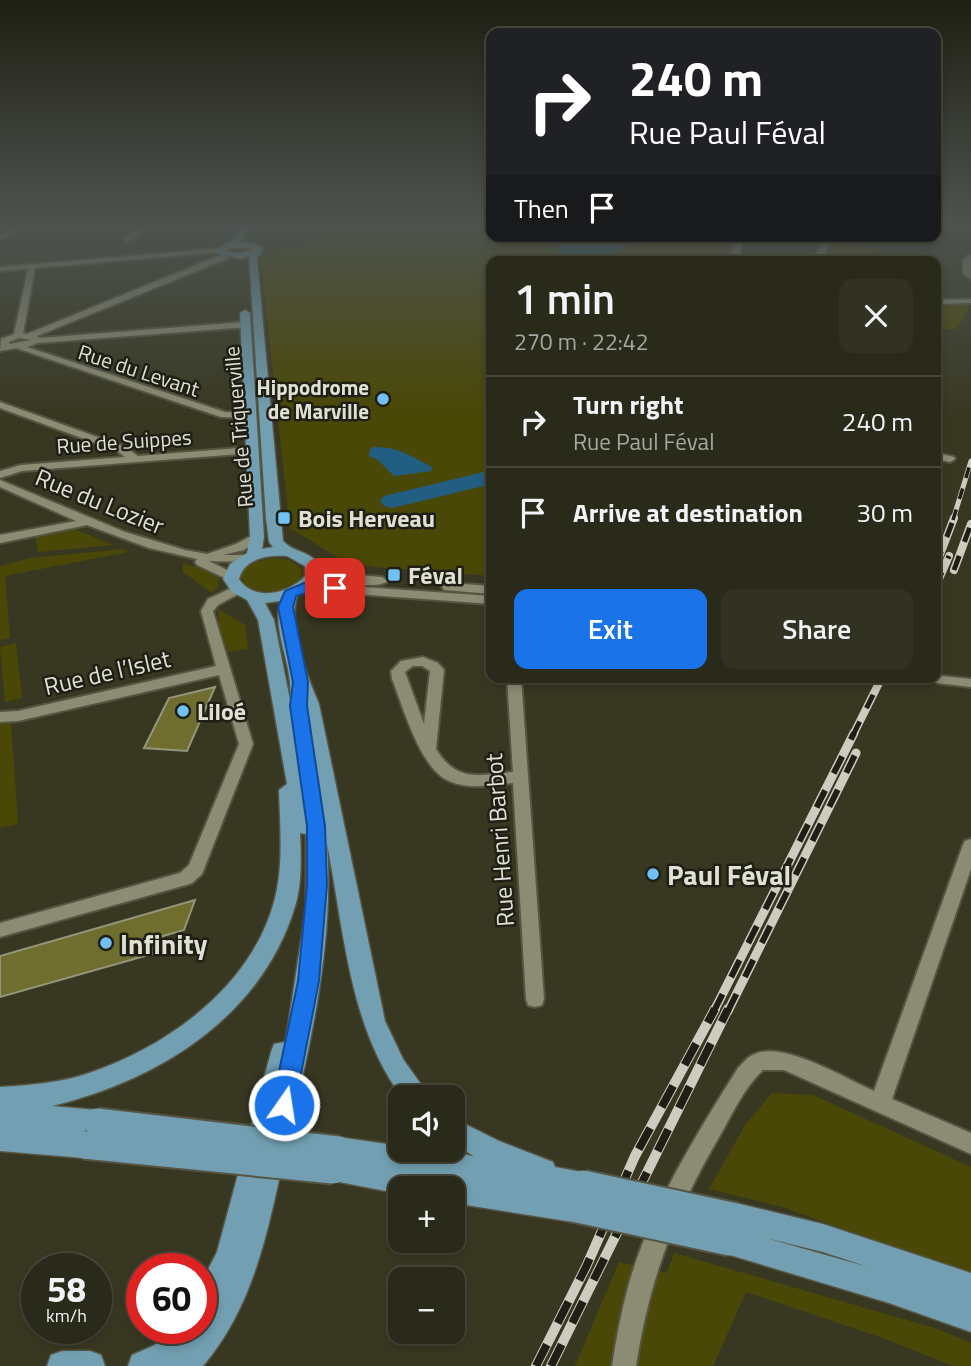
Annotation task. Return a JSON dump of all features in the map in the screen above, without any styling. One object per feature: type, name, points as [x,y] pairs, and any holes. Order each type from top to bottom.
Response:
[{"type":"main road","name":"Rue de Triquerville","points":[[243,287],[257,537],[249,557]]},
{"type":"main road","name":"Rue de Triquerville","points":[[254,287],[275,535],[277,545],[284,551]]},
{"type":"main road","points":[[217,1282],[230,1255],[287,1039],[297,981],[306,885],[305,828],[266,620],[241,587],[234,568],[249,557],[284,551],[305,557],[314,569],[313,577],[297,590],[285,607],[286,620],[300,682],[313,717],[373,1021],[394,1067],[408,1085]]},
{"type":"main road","points":[[241,587],[297,590]]},
{"type":"main road","points":[[183,1366],[201,1346],[227,1306],[245,1258],[302,1017],[317,885],[316,826],[298,706],[300,682]]},
{"type":"main road","points":[[0,1099],[29,1098],[77,1089],[134,1068],[217,1013],[248,980],[270,941],[285,903],[290,830],[287,738]]},
{"type":"main road","points":[[0,1114],[91,1134],[336,1160],[578,1196],[733,1230],[823,1238],[971,1288]]},
{"type":"main road","points":[[3,1139],[91,1134]]},
{"type":"main road","points":[[465,1136],[578,1196]]},
{"type":"main road","points":[[733,1230],[971,1317]]},
{"type":"main road","points":[[143,1366],[166,1356],[178,1344]]},
{"type":"main road","points":[[62,1366],[90,1366]]},
{"type":"street","points":[[18,335],[28,287]]},
{"type":"street","points":[[2,344],[19,347],[152,287]]},
{"type":"street","points":[[941,302],[971,301]]},
{"type":"street","points":[[2,344],[18,335],[34,338],[245,325]]},
{"type":"street","name":"Rue du Levant","points":[[19,347],[223,415],[250,416]]},
{"type":"street","points":[[0,405],[121,449],[136,459]]},
{"type":"street","name":"Rue de Suippes","points":[[0,475],[21,468],[252,450]]},
{"type":"street","points":[[941,457],[950,459]]},
{"type":"street","name":"Rue du Lozier","points":[[0,483],[189,557],[241,587]]},
{"type":"street","points":[[0,538],[92,521]]},
{"type":"street","name":"Rue du Lozier","points":[[189,557],[228,552],[257,537]]},
{"type":"street","name":"Rue du Lozier","points":[[189,557],[249,557]]},
{"type":"street","points":[[314,569],[340,578],[486,590]]},
{"type":"street","points":[[0,930],[186,878],[196,869],[246,744],[207,611],[213,602],[241,587]]},
{"type":"street","points":[[297,590],[486,600]]},
{"type":"street","points":[[429,748],[437,670],[425,662],[411,662],[402,665],[398,671],[399,679],[429,748],[441,769],[453,777],[518,777]]},
{"type":"street","name":"Rue de l’Islet","points":[[0,717],[18,716],[224,669]]},
{"type":"street","points":[[942,680],[971,683]]},
{"type":"street","name":"Rue Henri Barbot","points":[[514,683],[518,777],[536,999]]},
{"type":"street","points":[[880,1103],[971,845]]},
{"type":"street","points":[[624,1366],[628,1327],[646,1257],[683,1174],[744,1074],[759,1061],[785,1061],[971,1144]]},
{"type":"shaded area","name":"Hippodrome de Marville","points":[[263,287],[486,287],[486,576],[350,565],[290,528]]},
{"type":"shaded area","points":[[941,303],[969,303],[959,326],[943,329]]},
{"type":"shaded area","points":[[72,528],[113,545],[38,552],[35,535]]},
{"type":"shaded area","points":[[123,549],[128,552],[5,576],[10,638],[0,640],[0,566],[31,558]]},
{"type":"shaded area","points":[[275,558],[289,560],[302,569],[301,578],[296,584],[280,591],[262,591],[246,586],[241,576],[247,568],[260,561]]},
{"type":"shaded area","points":[[183,563],[211,572],[219,579],[218,586],[212,593],[183,572]]},
{"type":"shaded area","points":[[218,609],[245,625],[248,649],[228,652],[219,625]]},
{"type":"shaded area","points":[[16,643],[22,698],[5,702],[0,647]]},
{"type":"shaded area","points":[[11,722],[18,824],[0,828],[0,724]]},
{"type":"shaded area","points":[[772,1093],[813,1095],[971,1167],[971,1274],[782,1207],[709,1189],[745,1125]]},
{"type":"shaded area","points":[[674,1253],[935,1328],[971,1343],[971,1366],[953,1366],[880,1337],[746,1292],[713,1366],[575,1366],[619,1262],[667,1273]]},
{"type":"water","points":[[374,447],[405,453],[432,467],[431,471],[394,476],[378,460],[369,456],[370,449]]},
{"type":"building","name":"Liloé","points":[[215,687],[187,751],[144,748],[169,698]]},
{"type":"building","name":"Infinity","points":[[195,900],[184,930],[163,936],[166,950],[0,997],[0,956]]},
{"type":"waterway","points":[[392,501],[486,478]]},
{"type":"railway","points":[[953,520],[971,461]]},
{"type":"railway","points":[[941,552],[954,518]]},
{"type":"railway","points":[[954,570],[971,524]]},
{"type":"railway","points":[[941,574],[949,556]]},
{"type":"railway","points":[[854,733],[879,683]]},
{"type":"railway","points":[[714,1011],[854,733]]},
{"type":"railway","points":[[728,1011],[856,753]]},
{"type":"railway","points":[[536,1366],[586,1267],[635,1156],[715,1009]]},
{"type":"railway","points":[[551,1366],[728,1009]]},
{"type":"place","name":"Hippodrome de Marville","points":[[383,399]]},
{"type":"place","name":"Bois Herveau","points":[[284,518]]},
{"type":"place","name":"Féval","points":[[394,575]]},
{"type":"place","name":"Liloé","points":[[183,711]]},
{"type":"place","name":"Paul Féval","points":[[653,874]]},
{"type":"place","name":"Infinity","points":[[106,943]]},
{"type":"route","points":[[284,1105],[309,981],[317,885],[316,826],[298,706],[300,682],[285,607],[290,594],[304,587],[335,588]]}]
